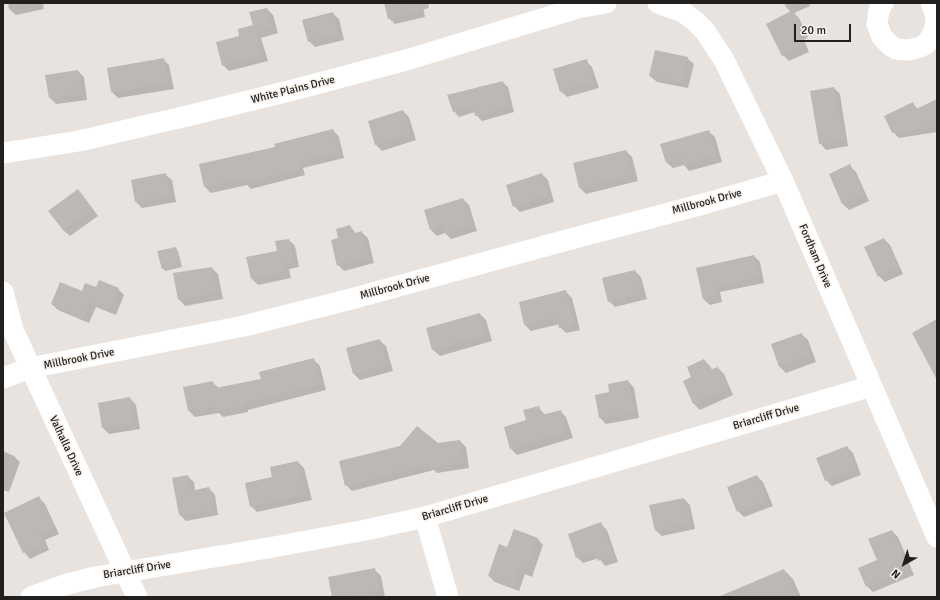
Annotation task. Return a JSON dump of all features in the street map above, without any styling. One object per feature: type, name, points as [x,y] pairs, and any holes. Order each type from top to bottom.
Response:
[{"type":"street","points":[[577,6],[606,3]]},
{"type":"street","name":"Fordham Drive","points":[[658,3],[683,12],[695,21],[705,31],[727,66],[783,181],[937,537]]},
{"type":"street","points":[[883,3],[879,10],[877,24],[882,37],[896,49],[908,50],[926,44],[933,34],[936,16],[931,3]]},
{"type":"street","name":"White Plains Drive","points":[[3,153],[79,141],[293,90],[406,60],[577,6]]},
{"type":"street","name":"Millbrook Drive","points":[[3,378],[30,368],[244,326],[351,299],[783,181]]},
{"type":"street","name":"Valhalla Drive","points":[[3,292],[13,330],[137,597]]},
{"type":"street","name":"Briarcliff Drive","points":[[31,597],[64,585],[124,571],[268,548],[366,530],[425,517],[872,386]]},
{"type":"street","points":[[425,517],[448,597]]},
{"type":"building","points":[[384,3],[428,3],[429,8],[388,19]]},
{"type":"building","points":[[267,8],[272,27],[256,32],[262,55],[222,66],[216,42],[239,36],[238,29],[253,25],[249,12]]},
{"type":"building","points":[[793,10],[803,31],[798,33],[804,45],[782,56],[766,24]]},
{"type":"building","points":[[333,12],[338,34],[308,42],[302,20]]},
{"type":"building","points":[[655,50],[688,57],[682,83],[649,76]]},
{"type":"building","points":[[164,58],[168,83],[111,92],[107,68]]},
{"type":"building","points":[[587,59],[593,82],[560,92],[553,69]]},
{"type":"building","points":[[78,70],[82,94],[49,98],[45,75]]},
{"type":"building","points":[[503,81],[510,106],[475,116],[473,106],[453,112],[447,95]]},
{"type":"building","points":[[834,87],[843,140],[819,144],[810,91]]},
{"type":"building","points":[[937,99],[937,126],[892,133],[884,116],[913,102],[916,109]]},
{"type":"building","points":[[403,110],[410,134],[375,145],[368,121]]},
{"type":"building","points":[[333,129],[339,152],[297,162],[299,169],[244,183],[243,179],[204,187],[199,164],[275,147],[274,144]]},
{"type":"building","points":[[709,130],[716,156],[682,165],[680,158],[666,163],[660,144]]},
{"type":"building","points":[[626,150],[632,175],[579,188],[573,163]]},
{"type":"building","points":[[850,164],[864,194],[842,204],[829,174]]},
{"type":"building","points":[[166,173],[170,196],[135,202],[131,180]]},
{"type":"building","points":[[542,173],[549,195],[513,207],[506,185]]},
{"type":"building","points":[[78,189],[92,209],[63,230],[48,211]]},
{"type":"building","points":[[463,198],[472,225],[444,233],[442,226],[430,230],[424,210]]},
{"type":"building","points":[[350,225],[352,234],[362,231],[369,257],[337,266],[331,240],[338,238],[336,229]]},
{"type":"building","points":[[884,238],[898,267],[878,277],[864,247]]},
{"type":"building","points":[[289,239],[294,261],[283,263],[285,272],[251,279],[246,257],[277,251],[275,241]]},
{"type":"building","points":[[176,247],[180,264],[162,269],[157,251]]},
{"type":"building","points":[[754,255],[759,277],[715,286],[717,296],[703,299],[696,268]]},
{"type":"building","points":[[212,267],[217,293],[178,300],[173,273]]},
{"type":"building","points":[[635,270],[641,293],[608,302],[602,278]]},
{"type":"building","points":[[99,280],[119,288],[109,310],[89,301],[83,318],[51,304],[60,282],[82,291],[85,283],[96,287]]},
{"type":"building","points":[[566,290],[574,324],[559,328],[557,317],[524,325],[519,302]]},
{"type":"building","points":[[480,313],[486,335],[432,350],[426,328]]},
{"type":"building","points":[[937,319],[937,380],[912,333]]},
{"type":"building","points":[[802,333],[810,356],[779,367],[771,344]]},
{"type":"building","points":[[380,339],[387,365],[353,374],[346,348]]},
{"type":"building","points":[[314,358],[321,384],[242,403],[243,406],[216,411],[215,407],[188,411],[183,387],[213,381],[215,388],[261,379],[259,372]]},
{"type":"building","points":[[704,359],[710,370],[718,367],[728,389],[693,404],[683,381],[691,377],[687,367]]},
{"type":"building","points":[[628,380],[634,412],[599,418],[595,395],[609,392],[608,384]]},
{"type":"building","points":[[130,397],[135,423],[102,428],[98,403]]},
{"type":"building","points":[[539,406],[542,415],[561,410],[567,432],[510,449],[504,427],[526,420],[523,410]]},
{"type":"building","points":[[417,426],[438,443],[460,440],[464,462],[430,468],[429,464],[345,486],[339,461],[400,446]]},
{"type":"building","points":[[847,446],[856,469],[825,481],[816,458]]},
{"type":"building","points":[[298,461],[306,494],[250,507],[245,483],[272,477],[270,467]]},
{"type":"building","points":[[188,475],[191,491],[209,487],[213,510],[179,515],[172,478]]},
{"type":"building","points":[[757,475],[767,500],[737,512],[727,487]]},
{"type":"building","points":[[39,496],[54,527],[39,534],[44,543],[23,553],[4,513]]},
{"type":"building","points":[[684,498],[690,523],[655,530],[649,505]]},
{"type":"building","points":[[601,522],[613,555],[598,561],[595,552],[576,558],[568,534]]},
{"type":"building","points":[[514,529],[538,538],[525,571],[519,569],[513,586],[488,576],[499,544],[507,547]]},
{"type":"building","points":[[892,530],[908,569],[866,587],[858,568],[877,560],[868,539]]},
{"type":"building","points":[[375,568],[379,591],[349,597],[332,597],[328,577]]},
{"type":"building","points":[[784,569],[796,597],[718,597]]}]
